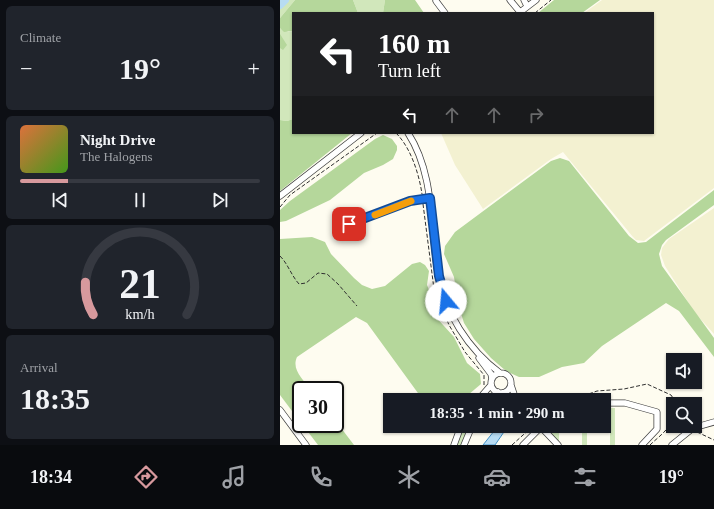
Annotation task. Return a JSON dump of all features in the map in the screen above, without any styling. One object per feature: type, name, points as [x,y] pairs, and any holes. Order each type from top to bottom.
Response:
[{"type":"street","points":[[510,0],[518,12]]},
{"type":"street","points":[[524,0],[528,6]]},
{"type":"street","points":[[520,12],[536,0]]},
{"type":"street","points":[[436,1],[444,12]]},
{"type":"street","points":[[280,196],[359,134]]},
{"type":"street","points":[[408,134],[418,153],[430,198],[437,262],[442,286],[453,317],[491,374],[494,390],[500,393],[508,390],[512,384]]},
{"type":"street","points":[[349,224],[410,201],[430,198]]},
{"type":"street","points":[[475,351],[500,373],[509,376],[512,384],[512,393]]},
{"type":"street","points":[[483,393],[500,373]]},
{"type":"street","points":[[611,403],[624,403],[657,412],[657,429],[642,445]]},
{"type":"street","points":[[280,410],[306,445]]},
{"type":"street","points":[[702,425],[714,422]]},
{"type":"street","points":[[454,445],[458,433]]},
{"type":"street","points":[[464,445],[469,433]]},
{"type":"street","points":[[523,445],[534,433]]},
{"type":"street","points":[[547,433],[558,445]]},
{"type":"street","points":[[672,445],[687,433]]},
{"type":"path","points":[[536,12],[551,0]]},
{"type":"path","points":[[280,207],[290,195],[376,134]]},
{"type":"path","points":[[280,256],[287,263],[293,277],[299,284],[306,283],[318,274],[327,274],[357,306]]},
{"type":"path","points":[[592,393],[598,391],[624,389],[647,384],[671,394],[673,397]]},
{"type":"path","points":[[650,445],[666,428]]},
{"type":"path","points":[[512,445],[525,433]]},
{"type":"path","points":[[702,433],[714,440]]},
{"type":"shaded area","points":[[602,0],[714,0],[714,188],[644,241],[636,240],[633,237],[563,152],[551,159],[483,209],[455,165],[441,134],[654,134],[654,12],[585,12]]},
{"type":"shaded area","points":[[714,208],[714,334],[695,313],[665,266],[661,255],[662,248],[669,239]]},
{"type":"green space","points":[[280,0],[295,0],[280,18]]},
{"type":"green space","points":[[295,0],[353,0],[358,12],[292,12],[292,31],[284,32],[280,28],[280,18]]},
{"type":"green space","points":[[353,0],[385,0],[383,12],[358,12]]},
{"type":"green space","points":[[385,0],[415,0],[423,12],[383,12]]},
{"type":"green space","points":[[554,0],[600,0],[583,12],[539,12]]},
{"type":"green space","points":[[280,28],[288,32],[292,31],[292,119],[287,121],[280,120]]},
{"type":"green space","points":[[280,34],[287,45],[283,50],[280,48]]},
{"type":"green space","points":[[292,119],[292,134],[351,134],[280,191],[280,120],[287,121]]},
{"type":"green space","points":[[383,135],[392,139],[397,146],[393,159],[364,173],[330,200],[286,221],[280,222],[280,210],[290,201],[375,139]]},
{"type":"green space","points":[[560,158],[569,161],[629,236],[638,243],[646,242],[714,190],[714,205],[666,240],[662,245],[659,254],[662,266],[714,338],[714,357],[679,311],[666,303],[602,346],[584,363],[562,367],[539,377],[519,377],[506,371],[491,358],[474,339],[464,323],[458,304],[454,277],[444,254],[445,246],[455,232],[551,161]]},
{"type":"green space","points":[[312,237],[325,242],[331,254],[354,278],[362,285],[372,289],[385,286],[412,264],[420,262],[425,265],[429,271],[427,285],[433,299],[434,315],[454,337],[467,363],[480,374],[481,384],[470,393],[418,393],[367,323],[356,317],[297,357],[297,371],[304,381],[292,381],[292,411],[280,395],[280,239]]},
{"type":"green space","points":[[611,408],[615,408],[615,445],[610,445]]},
{"type":"green space","points":[[344,432],[354,445],[318,445],[309,433]]},
{"type":"green space","points":[[461,433],[467,433],[462,445],[456,445]]},
{"type":"green space","points":[[550,433],[559,433],[559,442]]},
{"type":"green space","points":[[582,433],[587,433],[587,445],[582,445]]},
{"type":"water","points":[[492,433],[503,433],[495,445],[483,445]]},
{"type":"waterway","points":[[280,5],[285,0]]},
{"type":"slow traffic","points":[[375,215],[411,201]]},
{"type":"route","points":[[349,224],[364,220],[410,201],[430,198],[439,276],[446,301]]}]
